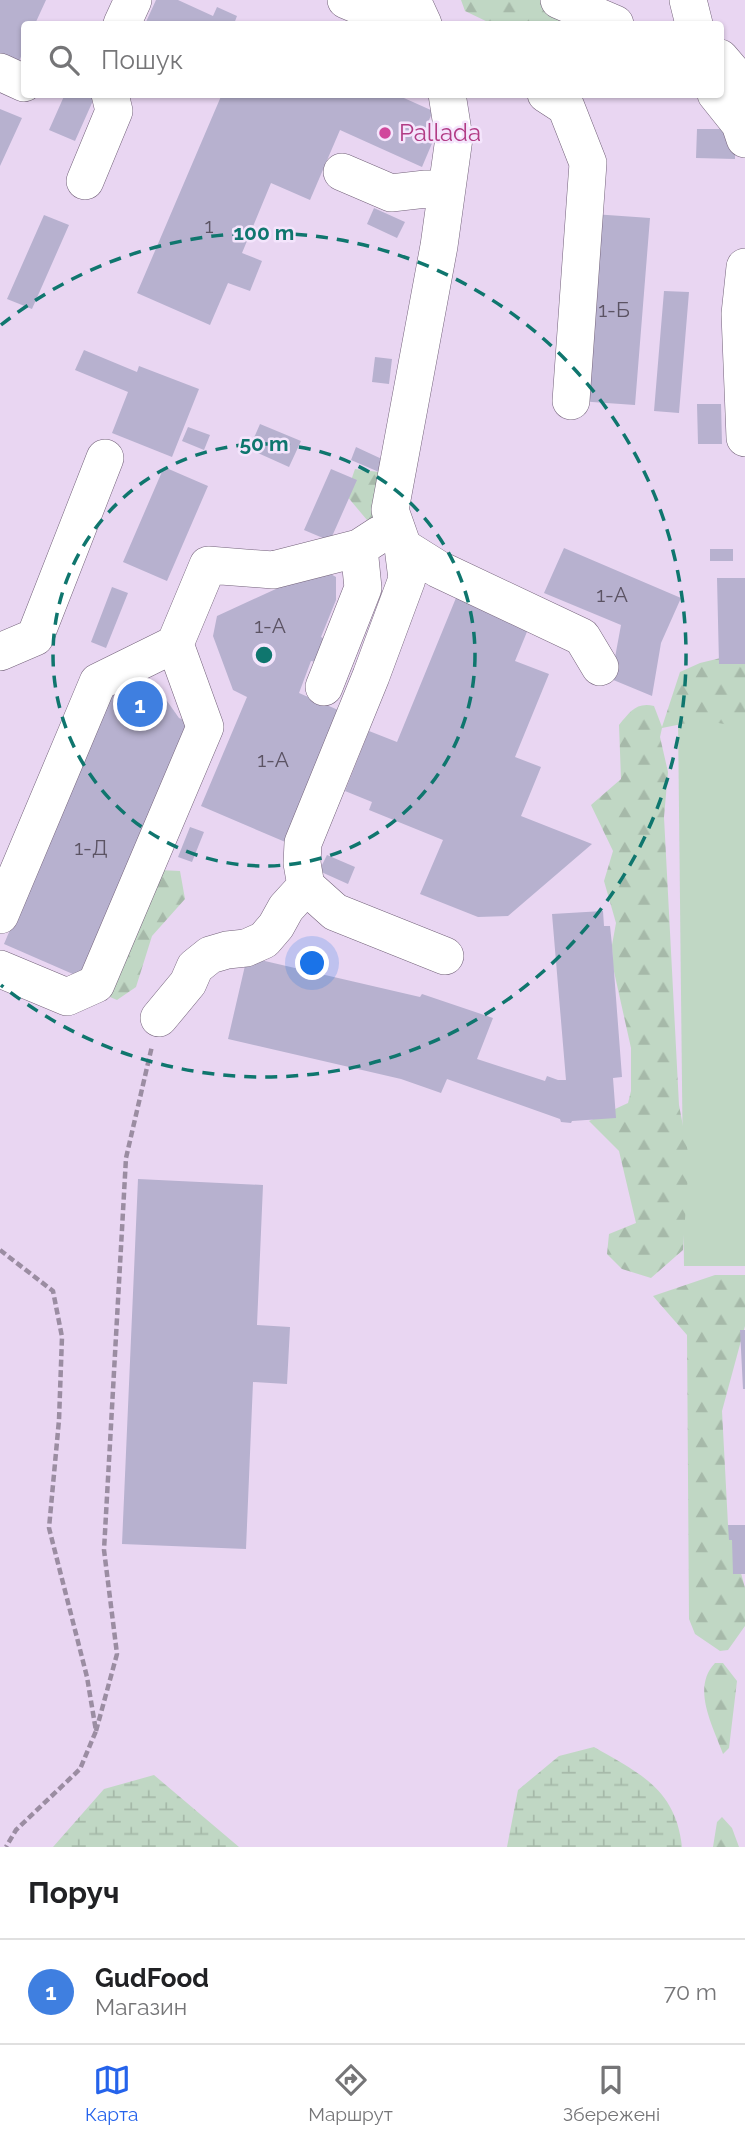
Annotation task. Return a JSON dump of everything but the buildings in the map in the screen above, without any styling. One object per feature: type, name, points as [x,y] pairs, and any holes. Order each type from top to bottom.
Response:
[{"type":"lane","points":[[123,21],[132,0]]},
{"type":"lane","points":[[346,0],[414,16]]},
{"type":"lane","points":[[571,5],[617,0]]},
{"type":"lane","points":[[688,0],[693,21]]},
{"type":"lane","points":[[571,5],[608,21]]},
{"type":"lane","points":[[724,63],[745,87]]},
{"type":"lane","points":[[0,72],[21,82]]},
{"type":"lane","points":[[85,181],[114,111],[111,98]]},
{"type":"lane","points":[[445,956],[335,912],[306,886],[302,863],[303,843],[407,579],[399,536],[390,510],[447,189],[454,138],[448,98]]},
{"type":"lane","points":[[552,98],[566,107],[588,163],[571,401]]},
{"type":"lane","points":[[719,98],[740,124],[745,139]]},
{"type":"lane","points":[[342,172],[391,193],[447,189]]},
{"type":"lane","points":[[745,267],[740,314],[745,438]]},
{"type":"lane","points":[[0,652],[35,638],[104,458]]},
{"type":"lane","points":[[0,915],[97,682],[175,643],[208,565],[273,570],[399,536]]},
{"type":"lane","points":[[399,536],[438,569],[582,636],[600,667]]},
{"type":"lane","points":[[324,687],[363,588],[359,548]]},
{"type":"lane","points":[[0,969],[67,997],[96,984],[205,727],[175,643]]},
{"type":"lane","points":[[159,1018],[188,983],[195,967],[209,955],[246,948],[264,940],[286,908],[306,886]]},
{"type":"path","points":[[6,1847],[16,1830],[80,1769],[96,1731],[117,1654],[104,1550],[126,1158],[159,1018]]},
{"type":"path","points":[[0,1250],[53,1290],[62,1337],[59,1420],[49,1528],[87,1677],[96,1731]]},
{"type":"green space","points":[[461,0],[575,0],[613,21],[486,21],[465,11]]},
{"type":"green space","points":[[355,469],[379,472],[385,480],[372,526],[346,495]]},
{"type":"green space","points":[[733,655],[745,657],[745,723],[735,726],[702,720],[662,728],[660,737],[668,772],[664,817],[679,1105],[689,1158],[683,1250],[651,1278],[622,1269],[607,1254],[609,1234],[636,1223],[619,1151],[589,1121],[628,1103],[631,1091],[631,1048],[613,967],[612,945],[616,923],[604,881],[613,851],[591,805],[621,779],[619,725],[627,716],[642,705],[654,706],[662,727],[680,672],[700,663]]},
{"type":"green space","points":[[678,718],[745,718],[745,1266],[684,1266]]},
{"type":"green space","points":[[159,870],[180,871],[185,899],[152,936],[136,987],[117,1000],[110,997],[114,964]]},
{"type":"green space","points":[[715,1275],[745,1275],[745,1326],[722,1411],[728,1525],[745,1588],[745,1626],[728,1650],[720,1651],[695,1634],[689,1619],[687,1335],[653,1296]]},
{"type":"green space","points":[[715,1663],[723,1663],[737,1681],[729,1748],[723,1754],[704,1695],[708,1673]]},
{"type":"green space","points":[[594,1747],[626,1765],[653,1785],[672,1811],[682,1847],[507,1847],[518,1790],[559,1756]]},
{"type":"green space","points":[[154,1775],[239,1847],[53,1847],[104,1789]]},
{"type":"green space","points":[[722,1817],[732,1828],[739,1847],[713,1847],[717,1822]]},
{"type":"place","name":"Pallada","points":[[385,133]]},
{"type":"place","name":"GudFood","points":[[140,704]]}]
